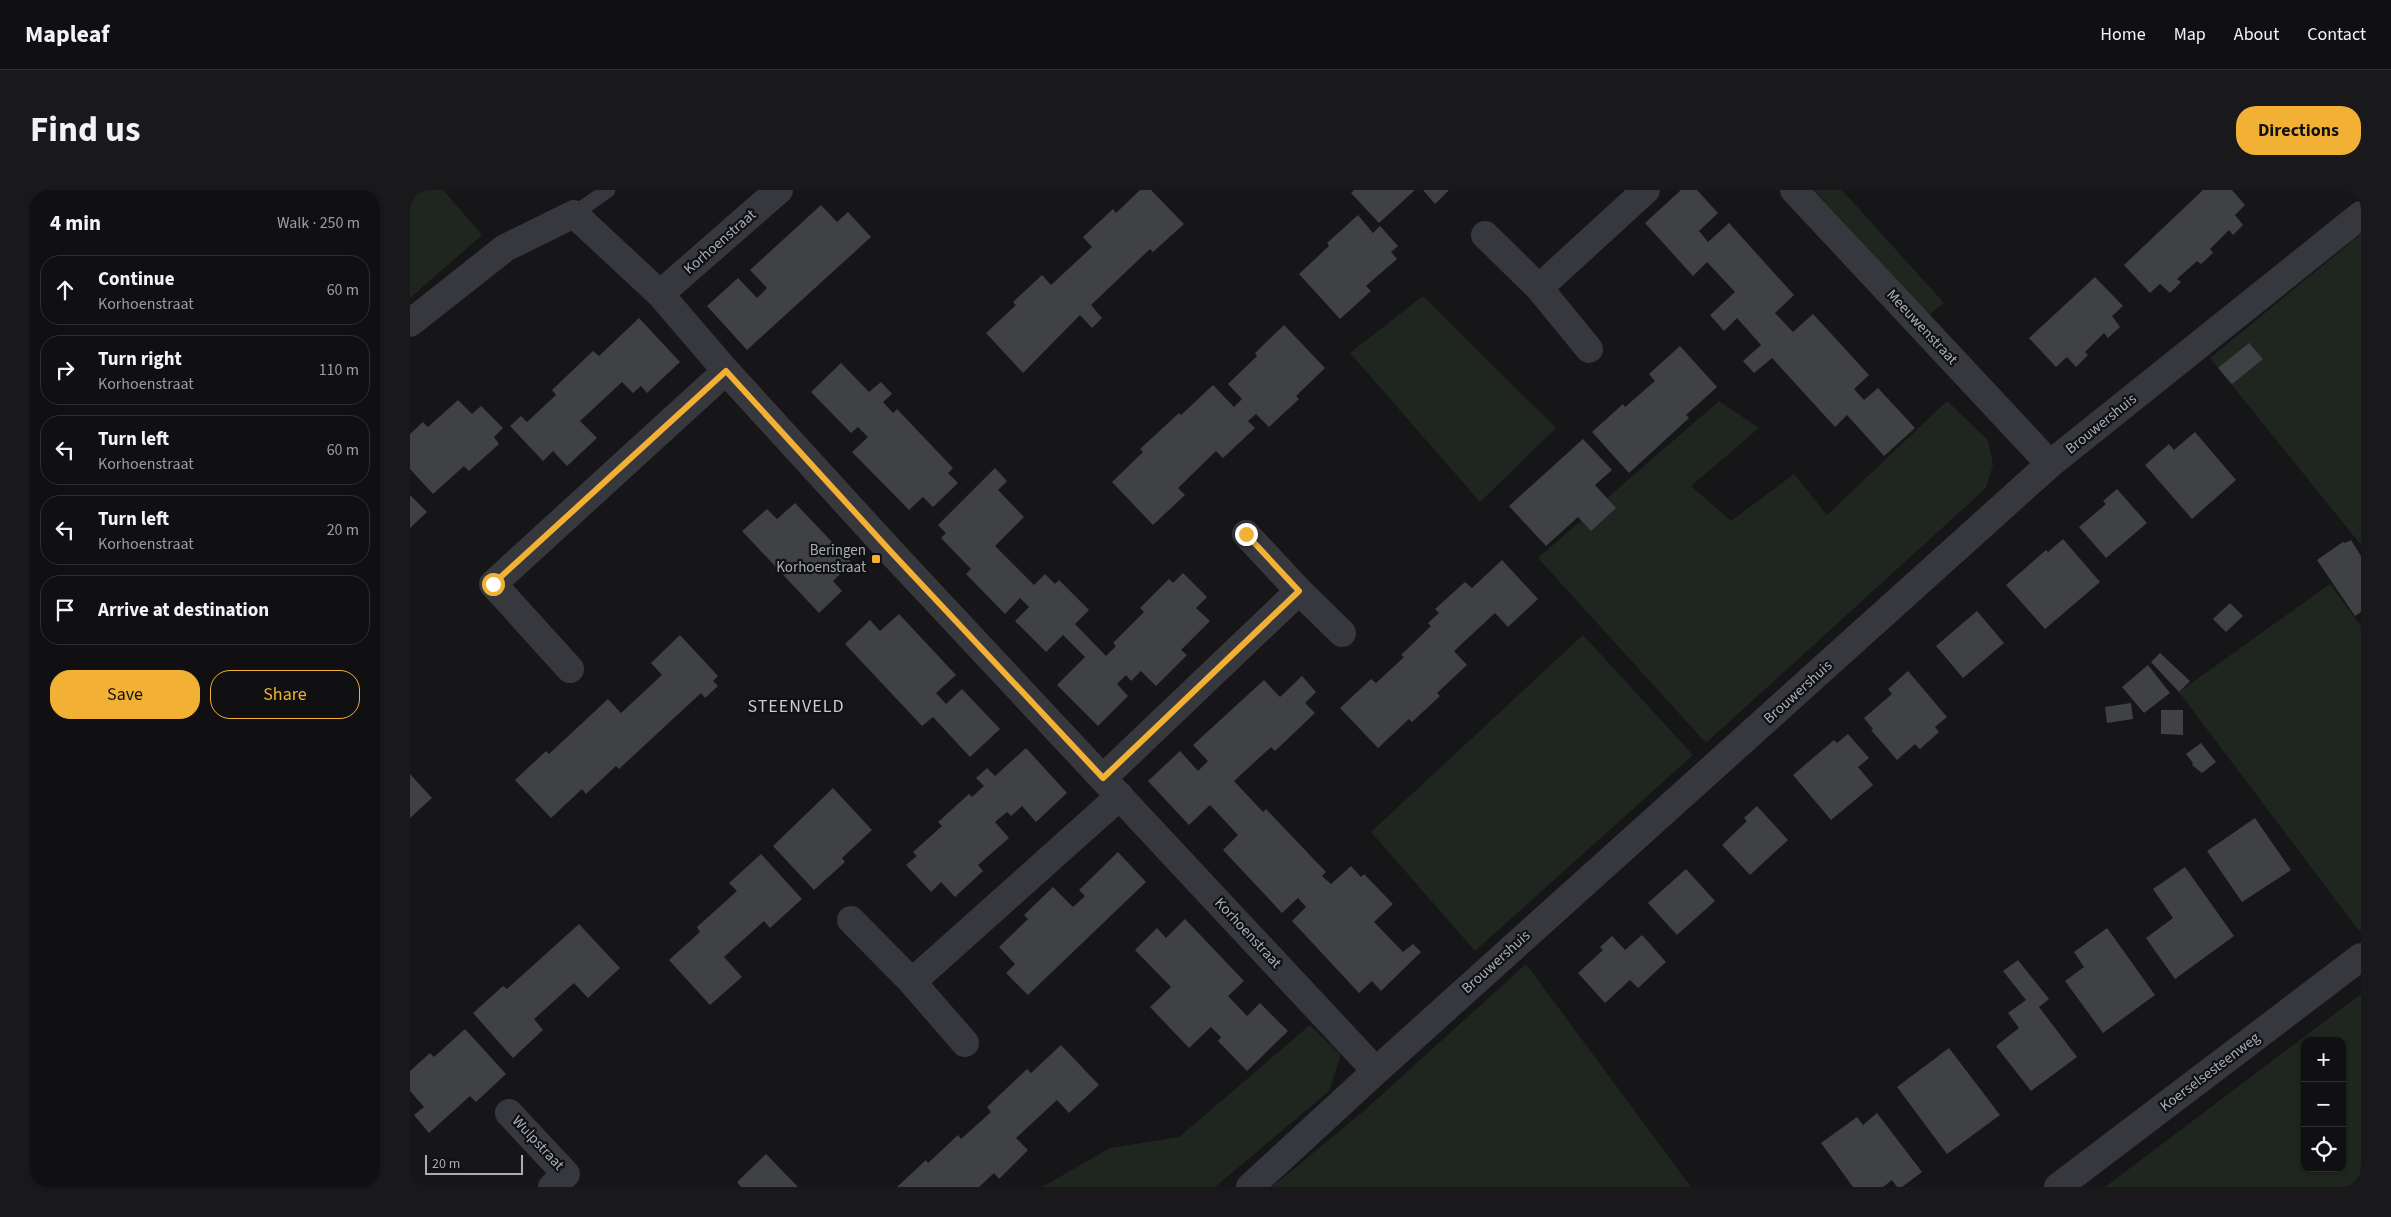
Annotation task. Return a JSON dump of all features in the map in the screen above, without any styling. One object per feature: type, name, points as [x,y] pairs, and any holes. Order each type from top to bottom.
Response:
[{"type":"street","name":"Korhoenstraat","points":[[660,294],[780,190]]},
{"type":"street","points":[[1539,288],[1646,190]]},
{"type":"street","name":"Meeuwenstraat","points":[[1794,190],[2050,464]]},
{"type":"street","name":"Korhoenstraat","points":[[574,214],[660,294],[726,371],[893,554],[1376,1071]]},
{"type":"street","points":[[410,323],[505,248],[574,214]]},
{"type":"street","name":"Brouwershuis","points":[[1250,1187],[1376,1071],[2050,464],[2361,215]]},
{"type":"street","points":[[1485,234],[1539,288],[1589,350]]},
{"type":"street","points":[[570,669],[493,584],[726,371]]},
{"type":"street","points":[[1246,534],[1299,591],[1342,633]]},
{"type":"street","points":[[912,982],[1112,787],[1299,591]]},
{"type":"street","points":[[851,920],[912,982],[965,1043]]},
{"type":"street","name":"Koerselsesteenweg","points":[[2058,1187],[2361,957]]},
{"type":"street","name":"Wulpstraat","points":[[509,1113],[566,1183]]},
{"type":"lane","points":[[574,214],[608,190]]},
{"type":"shaded area","points":[[410,190],[443,190],[482,235],[410,298]]},
{"type":"shaded area","points":[[1814,190],[1842,190],[1944,303],[1929,315]]},
{"type":"shaded area","points":[[2361,234],[2361,545],[2210,358]]},
{"type":"shaded area","points":[[1423,296],[1556,428],[1480,502],[1350,353]]},
{"type":"shaded area","points":[[1719,401],[1759,428],[1691,486],[1731,521],[1794,474],[1827,515],[1947,401],[1988,440],[1993,465],[1986,488],[1706,743],[1538,558]]},
{"type":"shaded area","points":[[2330,584],[2361,626],[2361,930],[2359,931],[2179,692]]},
{"type":"shaded area","points":[[1583,635],[1693,755],[1475,951],[1371,832]]},
{"type":"shaded area","points":[[1526,964],[1691,1187],[1272,1187],[1366,1109]]},
{"type":"shaded area","points":[[2361,994],[2361,1187],[2105,1187],[2301,1039],[2301,1172],[2346,1172],[2346,1037],[2304,1037]]},
{"type":"shaded area","points":[[1310,1025],[1341,1055],[1329,1091],[1215,1187],[1042,1187],[1110,1148],[1179,1137]]},
{"type":"building","points":[[1140,190],[1151,190],[1184,224],[1153,252],[1150,249],[1091,305],[1102,318],[1092,328],[1080,315],[1023,373],[986,333],[1016,305],[1013,302],[1042,275],[1051,285],[1092,247],[1083,237],[1113,209],[1116,213]]},
{"type":"building","points":[[1354,190],[1415,190],[1379,223],[1351,193]]},
{"type":"building","points":[[1423,190],[1449,190],[1435,204]]},
{"type":"building","points":[[1681,190],[1697,190],[1718,213],[1699,231],[1708,242],[1729,223],[1794,295],[1775,313],[1793,332],[1813,314],[1869,375],[1854,389],[1864,400],[1878,388],[1915,428],[1884,456],[1847,415],[1835,427],[1772,358],[1754,373],[1743,361],[1761,345],[1737,318],[1724,331],[1710,315],[1735,292],[1707,262],[1693,276],[1645,223]]},
{"type":"building","points":[[2203,190],[2232,190],[2245,205],[2235,215],[2243,225],[2233,235],[2229,230],[2210,249],[2213,253],[2201,264],[2197,261],[2177,279],[2181,282],[2170,293],[2160,284],[2150,293],[2124,265]]},
{"type":"building","points":[[821,205],[837,222],[848,212],[871,237],[747,350],[707,306],[738,278],[757,298],[767,288],[750,270]]},
{"type":"building","points":[[1358,215],[1373,233],[1380,226],[1398,246],[1391,252],[1397,259],[1366,286],[1371,291],[1340,319],[1299,274],[1329,246],[1327,243]]},
{"type":"building","points":[[2095,277],[2123,306],[2112,316],[2120,327],[2108,338],[2104,333],[2085,352],[2088,355],[2076,367],[2067,357],[2056,367],[2029,338]]},
{"type":"building","points":[[639,318],[680,362],[647,393],[641,386],[633,393],[622,382],[580,421],[597,438],[567,466],[553,451],[543,461],[510,426],[521,416],[527,422],[556,395],[552,390],[593,351],[599,356]]},
{"type":"building","points":[[1284,325],[1325,368],[1296,396],[1299,399],[1269,427],[1256,414],[1248,421],[1255,428],[1223,458],[1216,451],[1178,488],[1185,495],[1153,525],[1112,482],[1143,452],[1140,449],[1213,385],[1234,407],[1242,399],[1228,384],[1257,356],[1255,353]]},
{"type":"building","points":[[2249,343],[2263,359],[2232,384],[2218,368]]},
{"type":"building","points":[[1680,346],[1717,387],[1686,415],[1689,418],[1629,473],[1592,432],[1623,404],[1625,407],[1655,381],[1649,374]]},
{"type":"building","points":[[841,363],[869,392],[881,382],[892,394],[883,402],[893,413],[897,409],[953,468],[948,473],[958,483],[933,507],[923,497],[909,510],[852,452],[868,437],[858,427],[851,433],[811,392]]},
{"type":"building","points":[[458,400],[472,414],[481,406],[503,428],[494,437],[499,444],[469,471],[464,466],[433,494],[410,469],[410,434],[423,422],[428,427]]},
{"type":"building","points":[[2195,432],[2236,480],[2192,519],[2145,465],[2169,444],[2174,450]]},
{"type":"building","points":[[1583,439],[1612,470],[1595,485],[1616,508],[1591,531],[1578,517],[1546,546],[1509,506]]},
{"type":"building","points":[[995,468],[1007,481],[998,490],[1024,517],[995,546],[1034,585],[1045,574],[1055,584],[1059,580],[1089,610],[1075,624],[1106,656],[1116,646],[1113,643],[1144,612],[1140,608],[1169,579],[1173,583],[1183,573],[1207,597],[1196,608],[1210,621],[1181,650],[1187,655],[1156,686],[1141,671],[1131,681],[1126,675],[1117,684],[1128,696],[1098,726],[1057,685],[1085,657],[1063,635],[1046,652],[1015,621],[1029,607],[1020,598],[1005,614],[966,574],[971,569],[941,538],[946,533],[938,525]]},
{"type":"building","points":[[2117,489],[2147,523],[2106,558],[2079,527],[2106,504],[2103,501]]},
{"type":"building","points":[[410,495],[427,512],[410,528]]},
{"type":"building","points":[[795,503],[852,563],[833,581],[842,591],[819,613],[742,531],[767,509],[777,519]]},
{"type":"building","points":[[2063,539],[2100,582],[2045,629],[2006,585],[2046,550],[2048,552]]},
{"type":"building","points":[[2351,540],[2361,556],[2361,612],[2355,616],[2317,560],[2343,542]]},
{"type":"building","points":[[1502,560],[1538,599],[1508,627],[1495,613],[1454,651],[1467,665],[1437,693],[1440,696],[1412,722],[1409,719],[1378,748],[1340,708],[1371,679],[1376,683],[1404,657],[1401,655],[1431,626],[1428,623],[1439,613],[1435,609],[1465,582],[1472,588]]},
{"type":"building","points":[[2230,603],[2243,616],[2226,632],[2213,619]]},
{"type":"building","points":[[1977,611],[2004,643],[1963,678],[1936,646]]},
{"type":"building","points":[[899,614],[956,675],[936,693],[946,704],[962,689],[1000,729],[970,757],[933,717],[922,726],[845,644],[870,620],[880,631]]},
{"type":"building","points":[[680,635],[718,676],[713,681],[718,686],[705,698],[701,693],[619,769],[616,766],[586,794],[582,789],[551,818],[515,780],[546,751],[549,754],[608,699],[621,713],[662,675],[651,663]]},
{"type":"building","points":[[2160,653],[2190,681],[2179,692],[2151,662]]},
{"type":"building","points":[[2148,665],[2170,693],[2144,713],[2122,687]]},
{"type":"building","points":[[1908,671],[1947,717],[1935,727],[1939,732],[1920,749],[1915,744],[1897,760],[1871,730],[1873,729],[1864,718],[1892,694],[1888,689]]},
{"type":"building","points":[[1302,676],[1316,692],[1305,703],[1315,713],[1275,751],[1271,747],[1234,781],[1263,812],[1266,809],[1326,872],[1322,876],[1331,884],[1351,866],[1361,877],[1364,874],[1393,904],[1374,922],[1403,952],[1413,944],[1421,952],[1381,991],[1372,981],[1359,993],[1292,921],[1306,907],[1298,898],[1282,913],[1223,850],[1238,835],[1210,805],[1189,825],[1148,781],[1180,751],[1198,771],[1208,761],[1193,745],[1264,680],[1280,697]]},
{"type":"building","points":[[2131,703],[2133,719],[2107,723],[2105,707]]},
{"type":"building","points":[[2161,710],[2183,710],[2183,735],[2161,734]]},
{"type":"building","points":[[1848,734],[1869,758],[1858,767],[1873,785],[1831,820],[1793,775],[1834,740],[1837,743]]},
{"type":"building","points":[[2201,743],[2216,762],[2202,773],[2192,765],[2193,763],[2186,754]]},
{"type":"building","points":[[1026,748],[1067,793],[1036,822],[1022,806],[1011,816],[1007,812],[995,822],[1009,838],[978,865],[983,871],[955,897],[941,882],[931,892],[906,865],[917,856],[913,852],[942,826],[938,822],[969,794],[972,797],[984,786],[976,778],[987,768],[995,776]]},
{"type":"building","points":[[410,774],[432,798],[410,818]]},
{"type":"building","points":[[833,788],[872,830],[842,858],[845,862],[814,890],[773,846]]},
{"type":"building","points":[[1757,806],[1788,840],[1750,875],[1722,845],[1747,821],[1744,818]]},
{"type":"building","points":[[2255,818],[2291,870],[2242,902],[2207,851]]},
{"type":"building","points":[[1118,852],[1146,882],[1028,995],[1006,973],[1015,964],[999,947],[1028,919],[1024,915],[1053,887],[1073,907],[1085,896],[1079,890]]},
{"type":"building","points":[[761,854],[802,899],[770,928],[764,921],[724,957],[742,977],[710,1005],[669,960],[700,932],[697,927],[737,891],[729,883]]},
{"type":"building","points":[[2185,867],[2234,936],[2175,979],[2146,938],[2173,918],[2153,889]]},
{"type":"building","points":[[1686,869],[1715,901],[1677,935],[1648,903]]},
{"type":"building","points":[[1185,919],[1244,981],[1228,996],[1247,1016],[1260,1003],[1288,1031],[1247,1071],[1218,1041],[1221,1037],[1211,1027],[1189,1048],[1150,1007],[1171,987],[1135,950],[1157,928],[1166,938]]},
{"type":"building","points":[[579,924],[620,968],[588,998],[574,983],[534,1019],[543,1030],[513,1058],[473,1013],[503,986],[507,989]]},
{"type":"building","points":[[2107,928],[2155,995],[2103,1033],[2065,981],[2084,967],[2074,952]]},
{"type":"building","points":[[1642,935],[1666,962],[1638,988],[1630,980],[1605,1003],[1578,973],[1603,950],[1600,947],[1612,936],[1625,950]]},
{"type":"building","points":[[2018,960],[2049,999],[2039,1007],[2077,1057],[2031,1091],[1996,1046],[2019,1028],[2008,1013],[2026,1000],[2003,971]]},
{"type":"building","points":[[465,1029],[506,1074],[476,1102],[470,1096],[429,1133],[414,1115],[424,1107],[410,1091],[410,1071],[430,1053],[434,1057]]},
{"type":"building","points":[[1061,1045],[1099,1085],[1069,1113],[1057,1100],[1016,1138],[1028,1150],[999,1179],[994,1173],[979,1187],[897,1187],[926,1160],[928,1163],[958,1135],[961,1139],[991,1112],[987,1107],[1027,1069],[1031,1073]]},
{"type":"building","points":[[1949,1048],[2000,1115],[1947,1154],[1897,1087]]},
{"type":"building","points":[[1877,1113],[1922,1172],[1902,1187],[1897,1187],[1892,1180],[1883,1187],[1853,1187],[1821,1143],[1857,1117],[1863,1125]]},
{"type":"building","points":[[766,1154],[798,1187],[741,1187],[737,1182]]},
{"type":"place","name":"Beringen Korhoenstraat","points":[[876,559]]},
{"type":"district","name":"STEENVELD","points":[[796,706]]},
{"type":"route","points":[[493,584],[726,371],[893,554],[1103,778],[1299,591],[1246,534]]}]
